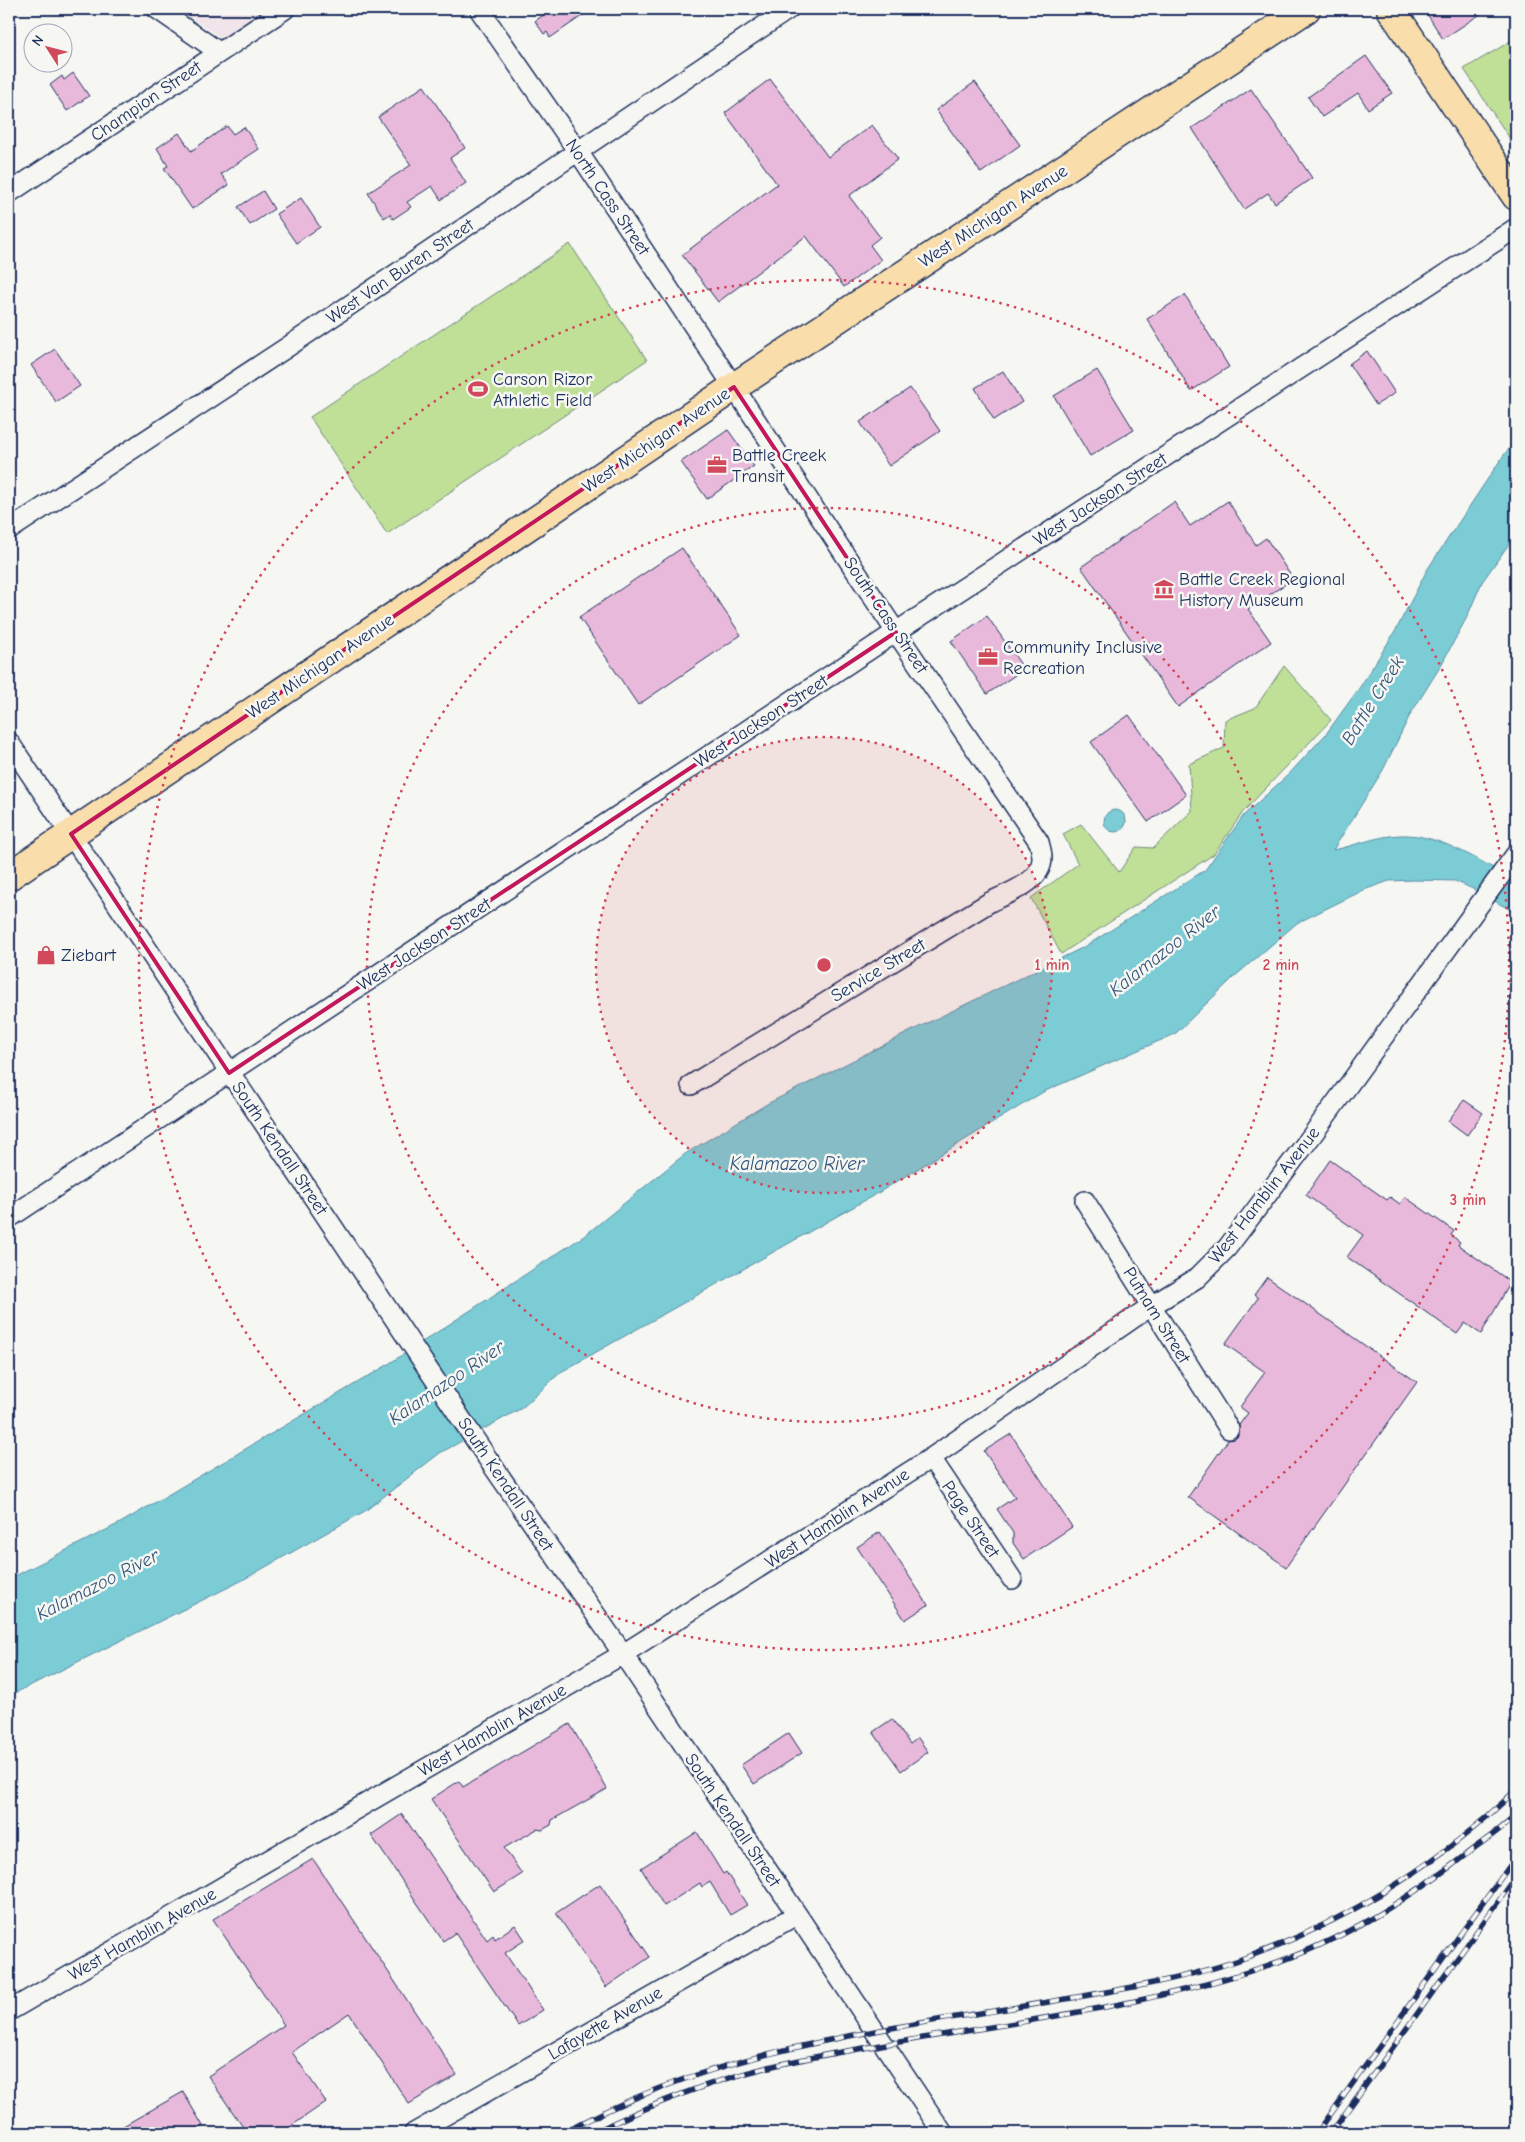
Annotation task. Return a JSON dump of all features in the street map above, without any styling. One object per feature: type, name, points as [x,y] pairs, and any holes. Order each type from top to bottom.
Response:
[{"type":"highway","name":"West Michigan Avenue","points":[[9,876],[734,387],[1306,9]]},
{"type":"highway","points":[[1391,9],[1516,196]]},
{"type":"street","points":[[157,9],[219,52]]},
{"type":"street","name":"Champion Street","points":[[9,193],[285,9]]},
{"type":"street","name":"North Cass Street","points":[[479,9],[577,150],[734,387]]},
{"type":"street","name":"West Van Buren Street","points":[[9,530],[286,348],[577,150],[789,9]]},
{"type":"street","name":"West Jackson Street","points":[[9,1218],[896,632],[1516,228]]},
{"type":"street","name":"South Cass Street","points":[[734,387],[896,632],[1039,842]]},
{"type":"street","name":"South Kendall Street","points":[[9,742],[490,1462],[623,1654],[943,2133]]},
{"type":"street","name":"Service Street","points":[[691,1085],[990,902],[1023,885],[1037,874],[1042,859],[1039,842]]},
{"type":"street","name":"West Hamblin Avenue","points":[[9,2011],[623,1654],[931,1458],[1151,1306],[1197,1278],[1227,1248],[1313,1134],[1512,860]]},
{"type":"street","name":"Putnam Street","points":[[1085,1201],[1229,1429]]},
{"type":"street","name":"Page Street","points":[[931,1458],[1012,1580]]},
{"type":"street","name":"Lafayette Avenue","points":[[414,2133],[796,1915]]},
{"type":"highlighted area","points":[[734,387],[896,632],[229,1073],[71,834]]},
{"type":"shaded area","points":[[179,9],[265,9],[221,38]]},
{"type":"green space","points":[[1516,38],[1516,148],[1464,69]]},
{"type":"green space","name":"Carson Rizor Athletic Field","points":[[570,244],[647,360],[387,534],[310,417]]},
{"type":"green space","points":[[1284,666],[1331,720],[1243,812],[1214,854],[1061,954],[1031,898],[1078,864],[1063,834],[1081,824],[1119,872],[1136,847],[1153,848],[1192,811],[1189,764],[1224,748],[1225,720],[1255,708]]},
{"type":"water","name":"Kalamazoo River","points":[[1516,440],[1516,534],[1482,582],[1467,617],[1440,667],[1410,715],[1383,770],[1333,850],[1382,837],[1400,835],[1430,839],[1445,844],[1460,850],[1516,881],[1516,913],[1455,881],[1389,881],[1364,890],[1297,923],[1234,977],[1175,1034],[1043,1092],[878,1193],[561,1372],[522,1408],[440,1453],[365,1511],[239,1582],[9,1696],[9,1579],[122,1522],[384,1367],[584,1236],[685,1154],[767,1104],[917,1028],[1086,946],[1205,870],[1244,815],[1289,774],[1326,734],[1360,687],[1396,630],[1427,570],[1503,456]]},
{"type":"water","points":[[1115,810],[1123,813],[1126,821],[1123,829],[1115,832],[1107,829],[1104,821],[1107,813]]},
{"type":"building","points":[[541,9],[592,9],[550,38],[547,32],[544,34],[535,21],[545,14]]},
{"type":"building","points":[[1424,9],[1488,9],[1443,39]]},
{"type":"building","points":[[1366,56],[1392,93],[1368,109],[1358,93],[1322,117],[1308,97]]},
{"type":"building","points":[[73,73],[89,96],[67,111],[50,85],[62,76],[64,80]]},
{"type":"building","points":[[770,79],[828,157],[872,125],[898,159],[849,196],[880,237],[870,245],[881,260],[844,287],[806,236],[718,302],[682,255],[777,184],[725,113]]},
{"type":"building","points":[[975,82],[1020,145],[981,173],[936,110]]},
{"type":"building","points":[[424,86],[465,148],[450,158],[466,183],[441,200],[432,186],[407,202],[411,207],[393,219],[390,214],[384,218],[368,193],[411,165],[378,117]]},
{"type":"building","points":[[1251,89],[1312,178],[1275,203],[1268,193],[1244,209],[1192,128]]},
{"type":"building","points":[[227,126],[233,134],[244,127],[259,149],[221,174],[229,185],[192,209],[164,168],[168,166],[157,148],[179,133],[191,151]]},
{"type":"building","points":[[263,191],[274,209],[250,225],[238,207]]},
{"type":"building","points":[[301,198],[320,227],[296,243],[276,214]]},
{"type":"building","points":[[1185,295],[1229,367],[1191,391],[1147,319]]},
{"type":"building","points":[[55,349],[80,386],[56,402],[31,365]]},
{"type":"building","points":[[1367,351],[1395,393],[1376,405],[1349,364]]},
{"type":"building","points":[[1097,370],[1134,430],[1090,456],[1054,396]]},
{"type":"building","points":[[1003,371],[1022,402],[994,420],[975,388]]},
{"type":"building","points":[[910,388],[940,431],[889,466],[860,422]]},
{"type":"building","name":"Battle Creek Transit","points":[[728,430],[754,466],[707,499],[681,462]]},
{"type":"building","points":[[1228,501],[1256,545],[1266,538],[1293,579],[1248,609],[1271,642],[1178,707],[1081,567],[1174,502],[1190,526]]},
{"type":"building","points":[[682,548],[741,635],[638,705],[579,617]]},
{"type":"building","name":"Community Inclusive Recreation","points":[[987,616],[1024,669],[987,694],[951,641]]},
{"type":"building","points":[[1129,715],[1186,795],[1148,822],[1091,742]]},
{"type":"building","points":[[1464,1100],[1483,1113],[1467,1135],[1448,1121]]},
{"type":"building","points":[[1330,1160],[1387,1200],[1390,1197],[1400,1204],[1405,1197],[1454,1231],[1451,1235],[1460,1242],[1458,1245],[1511,1282],[1481,1334],[1465,1323],[1457,1334],[1347,1257],[1363,1235],[1306,1195]]},
{"type":"building","points":[[1267,1277],[1417,1382],[1286,1567],[1188,1497],[1228,1440],[1235,1439],[1239,1435],[1239,1425],[1248,1413],[1240,1407],[1265,1372],[1225,1344],[1258,1298],[1254,1295]]},
{"type":"building","points":[[1011,1434],[1072,1527],[1024,1559],[1013,1543],[1013,1533],[997,1509],[1015,1497],[984,1451]]},
{"type":"building","points":[[880,1532],[928,1605],[905,1620],[857,1547]]},
{"type":"building","points":[[892,1719],[910,1744],[918,1738],[928,1752],[901,1771],[873,1732]]},
{"type":"building","points":[[570,1724],[607,1789],[552,1820],[551,1825],[542,1830],[537,1829],[504,1848],[522,1874],[494,1892],[431,1799],[459,1781],[463,1787]]},
{"type":"building","points":[[789,1733],[802,1753],[754,1784],[741,1765]]},
{"type":"building","points":[[402,1814],[487,1940],[493,1935],[495,1939],[515,1925],[525,1940],[505,1953],[543,2010],[518,2026],[455,1933],[443,1941],[371,1835]]},
{"type":"building","points":[[697,1832],[723,1874],[726,1872],[747,1905],[730,1915],[710,1882],[702,1887],[700,1883],[664,1906],[641,1868]]},
{"type":"building","points":[[313,1859],[457,2075],[409,2104],[349,2013],[292,2052],[326,2102],[281,2133],[247,2133],[208,2076],[284,2025],[213,1919]]},
{"type":"building","points":[[600,1884],[650,1957],[606,1987],[556,1913]]},
{"type":"building","points":[[183,2092],[203,2126],[191,2133],[111,2133]]},
{"type":"railway","points":[[564,2133],[622,2104],[682,2080],[743,2061],[869,2032],[1149,1984],[1193,1974],[1236,1961],[1313,1930],[1385,1891],[1453,1844],[1516,1790]]},
{"type":"railway","points":[[593,2133],[679,2095],[769,2067],[828,2054],[1126,2003],[1220,1980],[1266,1966],[1321,1945],[1375,1917],[1450,1867],[1501,1829],[1516,1815]]},
{"type":"railway","points":[[1317,2133],[1516,1857]]},
{"type":"railway","points":[[1331,2133],[1516,1877]]},
{"type":"place","name":"Carson Rizor Athletic Field","points":[[478,389]]},
{"type":"place","name":"Battle Creek Transit","points":[[717,465]]},
{"type":"place","name":"Battle Creek Regional History Museum","points":[[1164,589]]},
{"type":"place","name":"Community Inclusive Recreation","points":[[988,657]]},
{"type":"place","name":"Ziebart","points":[[46,955]]},
{"type":"water label","name":"Battle Creek","points":[[1372,700]]}]
